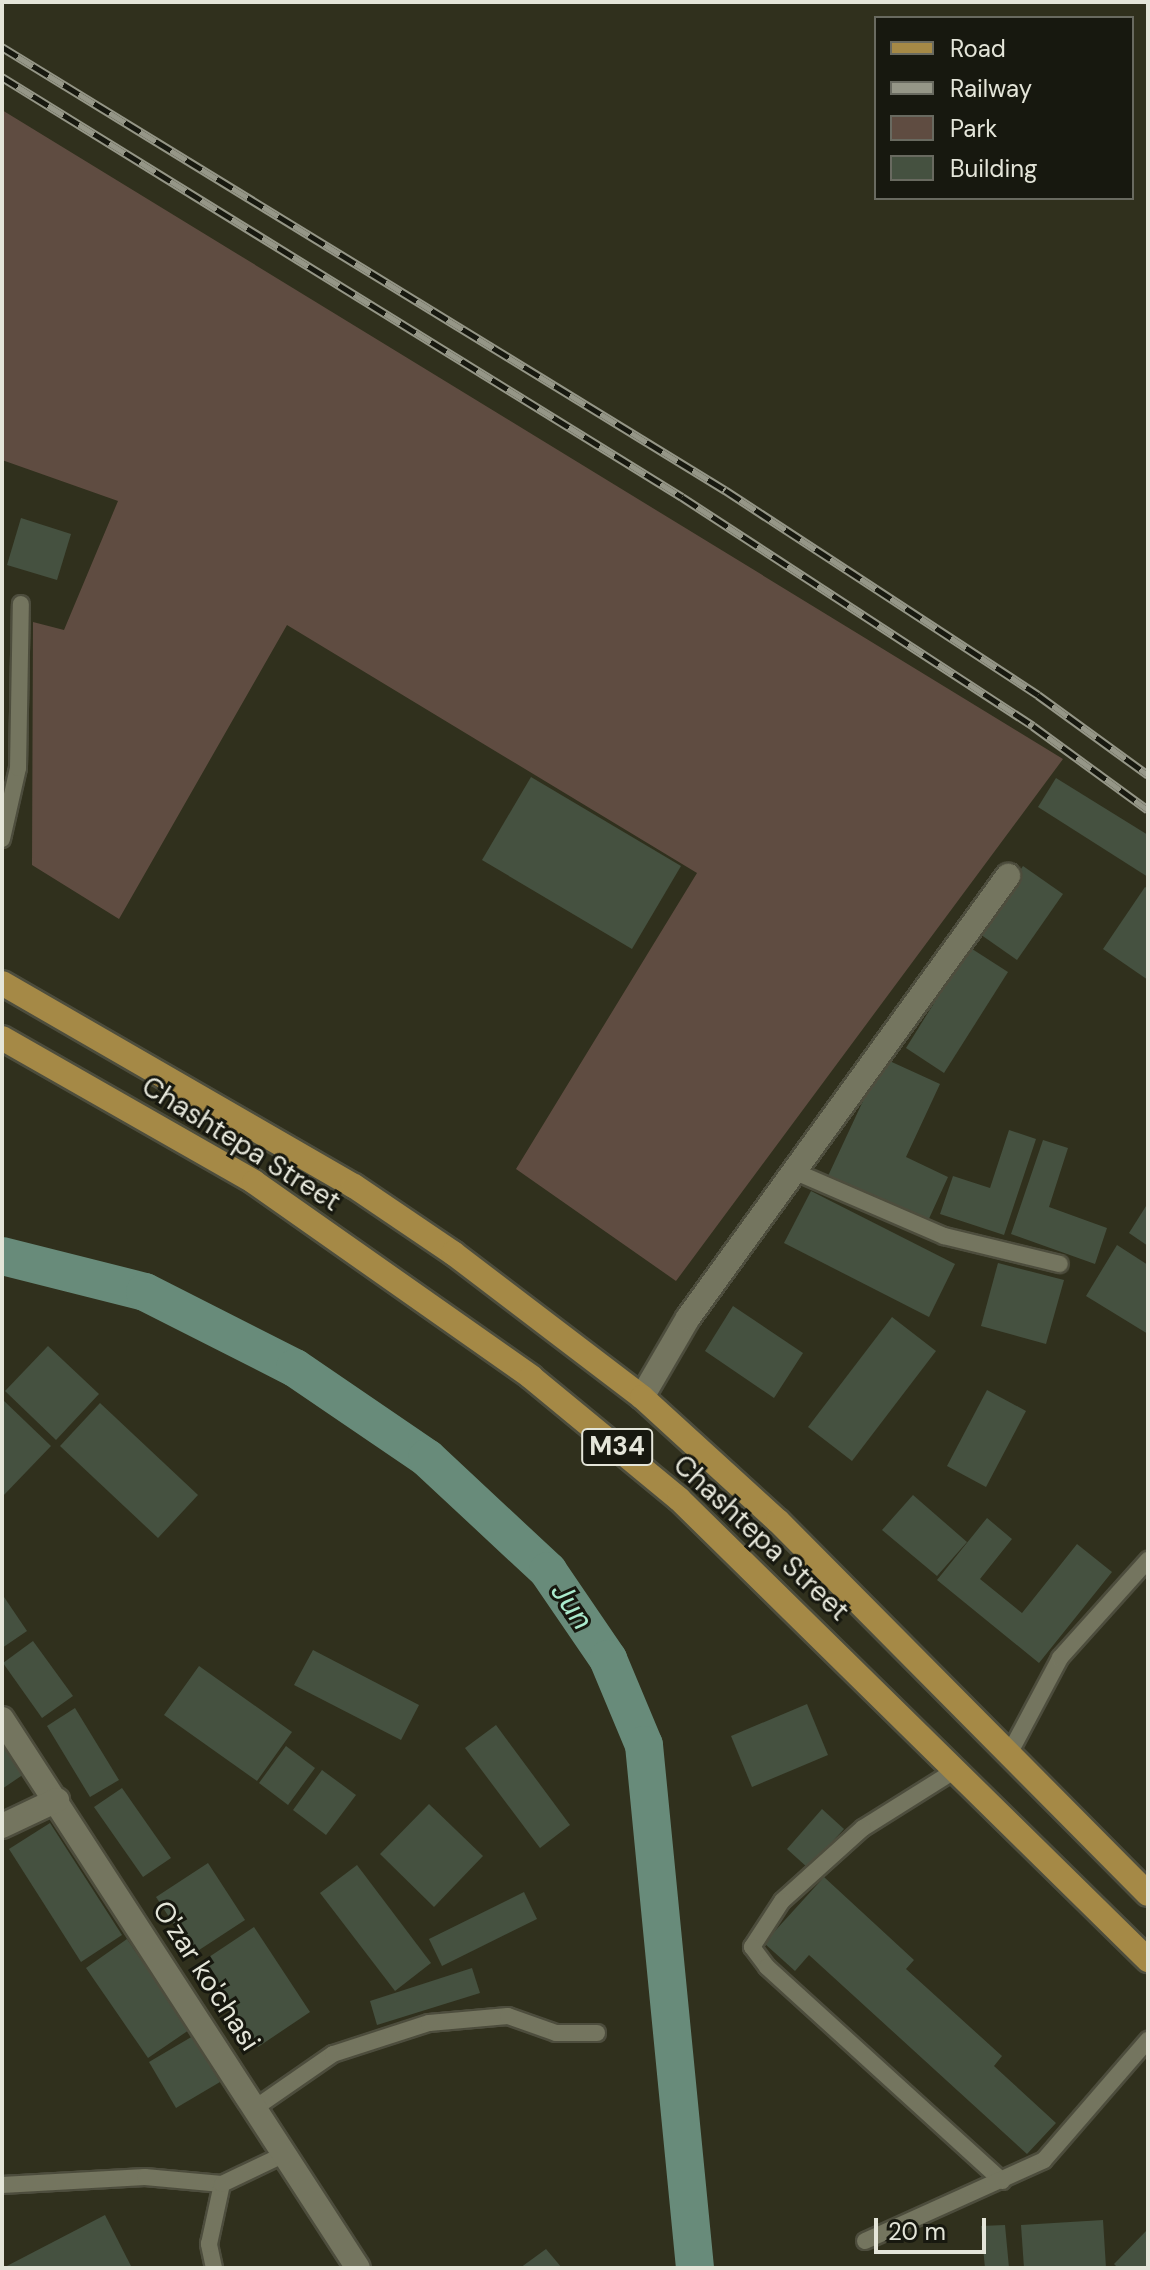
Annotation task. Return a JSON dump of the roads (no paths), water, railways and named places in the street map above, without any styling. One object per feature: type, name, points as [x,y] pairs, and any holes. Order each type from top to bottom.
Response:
[{"type":"main road","name":"Chashtepa Street","points":[[2,983],[354,1186],[453,1253],[642,1397],[778,1521],[1148,1894]]},
{"type":"main road","name":"Chashtepa Street","points":[[2,1038],[254,1182],[531,1377],[679,1499],[1148,1960]]},
{"type":"street","points":[[642,1397],[688,1318],[1008,876]]},
{"type":"street","name":"O'zar ko'chasi","points":[[2,1719],[358,2268]]},
{"type":"street","points":[[2,1826],[57,1800]]},
{"type":"lane","points":[[2,839],[18,768],[21,604]]},
{"type":"lane","points":[[796,1172],[944,1236],[1060,1264]]},
{"type":"lane","points":[[1008,1756],[1060,1658],[1148,1560]]},
{"type":"lane","points":[[954,1771],[863,1828],[782,1901],[752,1947],[767,1967],[1002,2181]]},
{"type":"lane","points":[[255,2108],[333,2054],[429,2023],[508,2016],[556,2033],[597,2033]]},
{"type":"lane","points":[[865,2241],[1044,2160],[1148,2040]]},
{"type":"lane","points":[[2,2185],[145,2177],[222,2184],[285,2154]]},
{"type":"lane","points":[[214,2268],[209,2244],[222,2184]]},
{"type":"waterway","name":"Jun","points":[[2,1256],[145,1292],[295,1368],[427,1458],[548,1571],[608,1659],[644,1745],[695,2268]]},
{"type":"railway","points":[[2,47],[725,490],[1038,695],[1148,775]]},
{"type":"railway","points":[[2,77],[682,497],[1033,726],[1148,810]]}]
